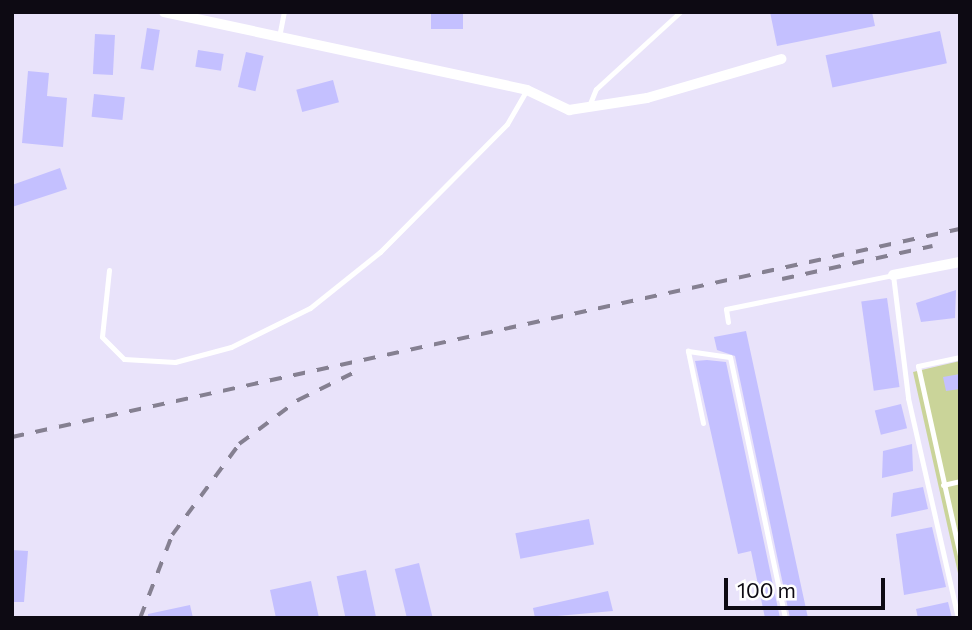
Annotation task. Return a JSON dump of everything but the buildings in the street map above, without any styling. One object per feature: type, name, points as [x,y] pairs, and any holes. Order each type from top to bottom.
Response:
[{"type":"street","points":[[164,12],[527,90],[552,106],[588,109],[781,58]]},
{"type":"street","points":[[893,275],[960,262]]},
{"type":"lane","points":[[279,37],[284,12]]},
{"type":"lane","points":[[588,109],[596,89],[680,12]]},
{"type":"lane","points":[[109,270],[102,337],[124,359],[175,362],[231,347],[310,308],[380,252],[507,124],[527,90]]},
{"type":"lane","points":[[728,322],[726,309],[893,275],[908,398],[958,618]]},
{"type":"lane","points":[[703,423],[688,352],[730,357],[785,618]]},
{"type":"lane","points":[[960,357],[918,366],[960,555]]},
{"type":"lane","points":[[943,485],[960,481]]},
{"type":"green space","points":[[960,361],[960,582],[913,372]]},
{"type":"railway","points":[[12,437],[960,229]]},
{"type":"railway","points":[[782,279],[932,246]]},
{"type":"railway","points":[[140,618],[172,535],[239,444],[298,400],[357,371]]}]
